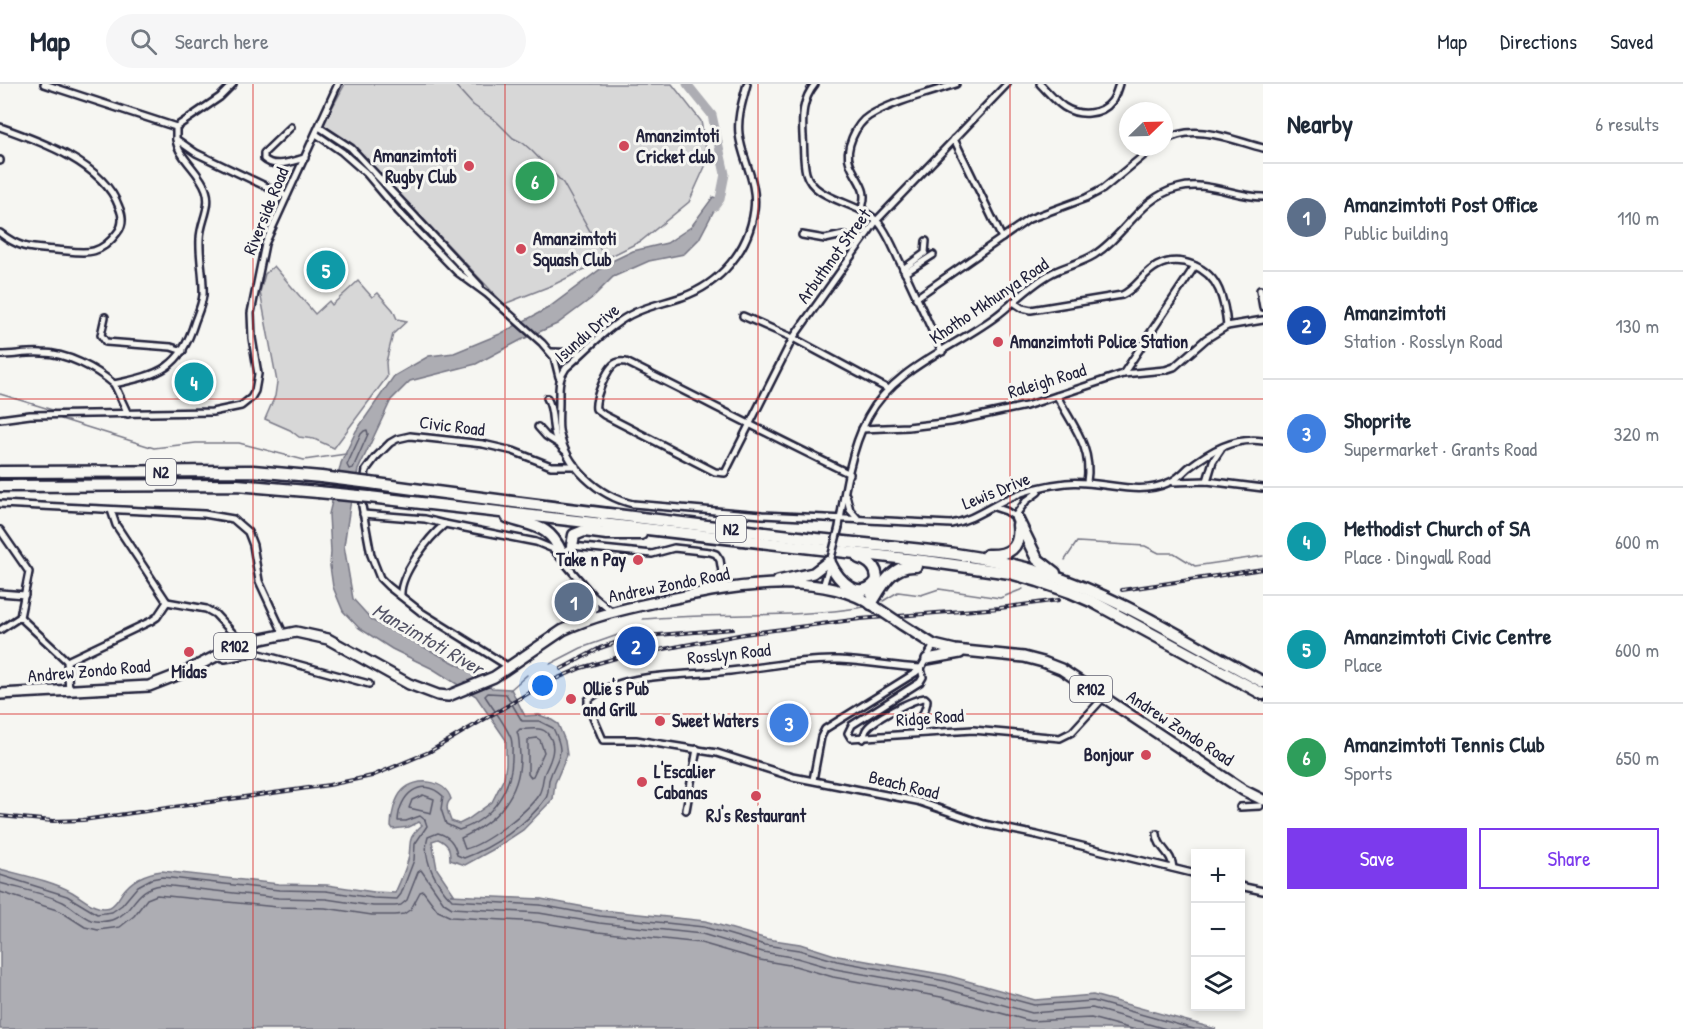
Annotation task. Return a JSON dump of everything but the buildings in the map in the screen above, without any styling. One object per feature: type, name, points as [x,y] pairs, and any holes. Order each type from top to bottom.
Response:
[{"type":"highway","name":"N2","points":[[0,472],[253,471],[321,477],[502,502],[948,554],[1043,573],[1100,594],[1263,682]]},
{"type":"highway","name":"N2","points":[[0,486],[255,485],[974,566],[1038,581],[1093,602],[1263,694]]},
{"type":"highway","points":[[494,512],[547,531],[553,536],[558,551]]},
{"type":"highway","points":[[948,554],[998,556],[1005,554],[1014,548],[1019,537],[1016,517]]},
{"type":"highway","points":[[1016,517],[1037,559],[1042,564],[1051,571],[1100,594]]},
{"type":"highway","points":[[572,543],[574,536],[581,531],[627,534],[659,531]]},
{"type":"highway","points":[[843,553],[870,562],[876,569],[876,587],[870,603]]},
{"type":"highway","points":[[830,560],[839,578],[870,603]]},
{"type":"highway","points":[[870,603],[889,576],[903,566],[997,571]]},
{"type":"highway","points":[[855,590],[868,589],[877,579]]},
{"type":"main road","points":[[761,585],[808,575],[830,560]]},
{"type":"main road","name":"Andrew Zondo Road","points":[[2,694],[149,686],[174,678],[242,643],[283,633],[302,632],[321,636],[345,647],[418,689],[438,695],[457,693],[494,677],[563,630],[612,612],[761,585],[823,587],[847,593],[870,603],[934,645],[968,652],[1012,655],[1043,662],[1060,669],[1261,803]]},
{"type":"main road","points":[[927,659],[968,652]]},
{"type":"street","points":[[44,84],[176,127]]},
{"type":"street","points":[[176,127],[220,97],[233,84]]},
{"type":"street","name":"Riverside Road","points":[[128,414],[226,410],[246,402],[255,391],[257,364],[252,338],[251,313],[265,244],[339,84]]},
{"type":"street","name":"Isundu Drive","points":[[747,84],[738,126],[754,189],[755,205],[748,235],[737,255],[722,274],[703,288],[631,314],[566,368],[559,377],[559,430],[567,453],[590,482],[600,490],[633,504],[840,519]]},
{"type":"street","points":[[815,84],[808,93],[803,106],[806,174],[811,183],[823,193],[877,220],[890,242],[942,352]]},
{"type":"street","points":[[861,210],[865,201],[864,191],[848,160],[848,152],[860,125],[871,114],[956,84]]},
{"type":"street","name":"Arbuthnot Street","points":[[751,424],[623,362],[615,363],[611,367],[596,397],[595,406],[599,413],[723,474],[729,468],[751,424],[793,338],[860,243],[877,220],[1007,84]]},
{"type":"street","points":[[1040,84],[1065,108],[1074,112],[1088,113],[1102,110],[1111,102],[1119,84]]},
{"type":"street","points":[[0,127],[59,150],[91,172],[110,190],[119,205],[123,222],[109,244],[94,252],[26,248],[12,243],[0,233]]},
{"type":"street","points":[[114,384],[162,370],[173,363],[183,351],[193,329],[202,298],[200,238],[208,201],[204,183],[178,148],[176,127]]},
{"type":"street","points":[[291,127],[264,153],[264,159],[266,162],[275,164],[305,158]]},
{"type":"street","points":[[319,127],[351,148],[487,294]]},
{"type":"street","points":[[1173,137],[1179,134],[1200,133],[1263,148]]},
{"type":"street","points":[[316,134],[366,173],[457,272],[487,294],[542,343],[556,361],[559,377]]},
{"type":"street","points":[[176,139],[196,153],[286,196]]},
{"type":"street","points":[[954,139],[1002,238]]},
{"type":"street","points":[[312,143],[331,144]]},
{"type":"street","points":[[916,298],[1035,216],[1094,195],[1144,156]]},
{"type":"street","name":"Khotho Mkhunya Road","points":[[823,587],[839,527],[849,474],[862,429],[888,389],[904,375],[996,316],[1053,273],[1095,255],[1151,200],[1166,192],[1197,185],[1263,197]]},
{"type":"street","points":[[802,235],[825,239],[843,235],[860,243]]},
{"type":"street","points":[[904,271],[925,254],[926,241]]},
{"type":"street","points":[[904,271],[933,255]]},
{"type":"street","points":[[1013,302],[1031,310],[1114,297],[1128,292],[1159,265],[1181,261],[1196,266],[1216,283],[1225,307],[1227,326],[1263,320]]},
{"type":"street","points":[[1123,374],[1196,266]]},
{"type":"street","points":[[1260,290],[1263,307]]},
{"type":"street","points":[[743,316],[793,338],[888,389]]},
{"type":"street","points":[[105,317],[101,335],[105,342],[171,347],[183,351]]},
{"type":"street","name":"Raleigh Road","points":[[862,429],[933,425],[1026,406],[1123,374],[1165,370],[1174,367],[1212,335],[1227,326]]},
{"type":"street","points":[[550,352],[584,352]]},
{"type":"street","points":[[0,355],[42,353],[60,355],[97,372],[114,384],[128,414],[30,415],[0,418]]},
{"type":"street","points":[[1058,396],[1083,439],[1089,466],[1087,482]]},
{"type":"street","points":[[547,398],[558,444]]},
{"type":"street","points":[[751,424],[849,474]]},
{"type":"street","points":[[538,427],[567,453]]},
{"type":"street","name":"Civic Road","points":[[509,668],[426,616],[383,582],[371,555],[363,514],[364,476],[369,464],[390,443],[403,437],[416,436],[483,444],[513,451],[550,466],[576,466]]},
{"type":"street","name":"Lewis Drive","points":[[840,519],[951,524],[969,519],[1019,494],[1050,486],[1087,482],[1134,490],[1147,489],[1173,482],[1212,451],[1231,443],[1242,440],[1263,441]]},
{"type":"street","points":[[1207,481],[1212,461],[1222,448]]},
{"type":"street","points":[[1173,482],[1207,481],[1263,488]]},
{"type":"street","points":[[994,507],[1016,517],[1032,495],[1050,486]]},
{"type":"street","points":[[845,493],[850,510],[859,520]]},
{"type":"street","points":[[0,504],[227,517],[241,524],[251,538],[259,581],[283,633]]},
{"type":"street","points":[[111,510],[116,525],[167,602],[206,609],[214,614],[242,643]]},
{"type":"street","points":[[363,514],[425,519],[536,542],[558,551],[593,596],[612,612]]},
{"type":"street","points":[[401,596],[403,580],[431,536],[446,525]]},
{"type":"street","points":[[0,530],[28,568],[28,580],[20,617],[0,630]]},
{"type":"street","points":[[558,551],[572,543],[652,554],[674,548],[712,552],[720,560],[725,590]]},
{"type":"street","points":[[0,593],[25,595]]},
{"type":"street","points":[[589,619],[595,608],[593,596]]},
{"type":"street","points":[[67,661],[151,621],[157,617],[167,602]]},
{"type":"street","points":[[20,617],[67,661],[69,691]]},
{"type":"street","points":[[813,780],[821,738],[825,729],[921,668],[934,645]]},
{"type":"street","points":[[217,656],[225,659],[256,653],[369,684]]},
{"type":"street","name":"Rosslyn Road","points":[[603,740],[589,711],[588,700],[597,693],[639,679],[731,671],[796,662],[850,661],[921,668]]},
{"type":"street","points":[[903,667],[906,674],[903,681]]},
{"type":"street","name":"Ridge Road","points":[[921,668],[923,677],[920,682],[851,727],[848,733],[851,738],[973,730],[1067,736],[1104,697]]},
{"type":"street","points":[[863,739],[866,730],[874,723],[915,700],[925,698],[927,706],[917,723],[916,733]]},
{"type":"street","name":"Beach Road","points":[[603,740],[636,740],[717,753],[761,768],[917,801],[984,824],[1049,837],[1191,873]]},
{"type":"street","points":[[686,810],[697,750]]},
{"type":"street","points":[[1240,807],[1261,803]]},
{"type":"street","points":[[1157,834],[1159,843],[1171,858],[1173,868]]},
{"type":"street","points":[[1245,887],[1263,891]]},
{"type":"shaded area","points":[[345,84],[672,84],[701,121],[708,160],[689,202],[641,241],[553,285],[504,304],[353,145],[323,125]]},
{"type":"shaded area","points":[[274,266],[315,314],[329,301],[332,305],[358,281],[372,297],[378,293],[393,310],[397,319],[407,321],[393,334],[386,362],[387,377],[334,448],[314,439],[299,437],[290,430],[265,419],[275,396],[277,382],[260,292],[265,274]]},
{"type":"water","points":[[713,197],[720,199],[699,239],[684,254],[649,261],[613,277],[592,298],[557,324],[476,364],[410,381],[391,400],[358,470],[344,546],[353,599],[373,621],[474,673],[492,688],[511,689],[525,716],[539,715],[558,724],[565,741],[567,755],[555,783],[553,799],[523,830],[465,865],[450,860],[449,850],[445,843],[438,839],[432,841],[437,869],[454,894],[450,895],[541,899],[601,910],[705,921],[767,939],[800,944],[838,956],[946,975],[1035,1000],[1093,995],[1216,1029],[0,1029],[0,869],[55,885],[100,908],[114,904],[135,880],[150,873],[162,871],[279,884],[327,885],[395,893],[407,864],[411,839],[422,825],[419,822],[409,827],[393,829],[391,826],[394,807],[403,790],[422,782],[430,782],[443,787],[451,799],[447,807],[451,821],[459,824],[492,802],[504,778],[506,740],[476,696],[359,628],[343,611],[333,587],[330,566],[329,514],[341,463],[356,431],[394,376],[429,356],[454,353],[500,334],[548,308],[610,262],[633,251],[667,243],[691,227]]},
{"type":"waterway","points":[[454,84],[473,105],[531,150],[563,183],[609,265]]},
{"type":"waterway","name":"Manzimtoti River","points":[[687,84],[712,115],[725,174],[720,199],[714,207]]},
{"type":"waterway","points":[[0,394],[59,412]]},
{"type":"waterway","points":[[61,419],[154,448],[196,443],[239,443],[304,460],[346,454]]},
{"type":"waterway","points":[[1065,560],[1077,542],[1145,546],[1159,553],[1174,553],[1195,566],[1263,556]]},
{"type":"waterway","points":[[883,601],[898,592],[921,595],[939,589],[1000,598],[1023,589]]},
{"type":"waterway","points":[[643,619],[809,613],[864,607]]},
{"type":"waterway","points":[[550,664],[581,648],[629,631]]},
{"type":"waterway","points":[[510,690],[527,675]]},
{"type":"railway","points":[[1122,590],[1263,569]]},
{"type":"railway","points":[[0,816],[53,821],[83,820],[329,785],[372,776],[429,752],[544,684],[581,668],[616,658],[744,634],[860,619],[1000,608],[1059,600]]},
{"type":"railway","points":[[561,669],[600,648],[633,637],[733,629]]},
{"type":"place","name":"Amanzimtoti Cricket club","points":[[624,146]]},
{"type":"place","name":"Amanzimtoti Rugby Club","points":[[469,166]]},
{"type":"place","name":"Amanzimtoti Tennis Club","points":[[535,181]]},
{"type":"place","name":"Amanzimtoti Squash Club","points":[[521,249]]},
{"type":"place","name":"Amanzimtoti Civic Centre","points":[[326,270]]},
{"type":"place","name":"Amanzimtoti Police Station","points":[[998,342]]},
{"type":"place","name":"Methodist Church of SA","points":[[194,382]]},
{"type":"place","name":"Take n Pay","points":[[638,560]]},
{"type":"place","name":"Amanzimtoti Post Office","points":[[574,602]]},
{"type":"place","name":"Amanzimtoti","points":[[636,646]]},
{"type":"place","name":"Midas","points":[[189,652]]},
{"type":"place","name":"Ollie's Pub and Grill","points":[[571,699]]},
{"type":"place","name":"Sweet Waters","points":[[660,721]]},
{"type":"place","name":"Shoprite","points":[[789,723]]},
{"type":"place","name":"Bonjour","points":[[1146,755]]},
{"type":"place","name":"L'Escalier Cabanas","points":[[642,782]]},
{"type":"place","name":"RJ's Restaurant","points":[[756,796]]}]
